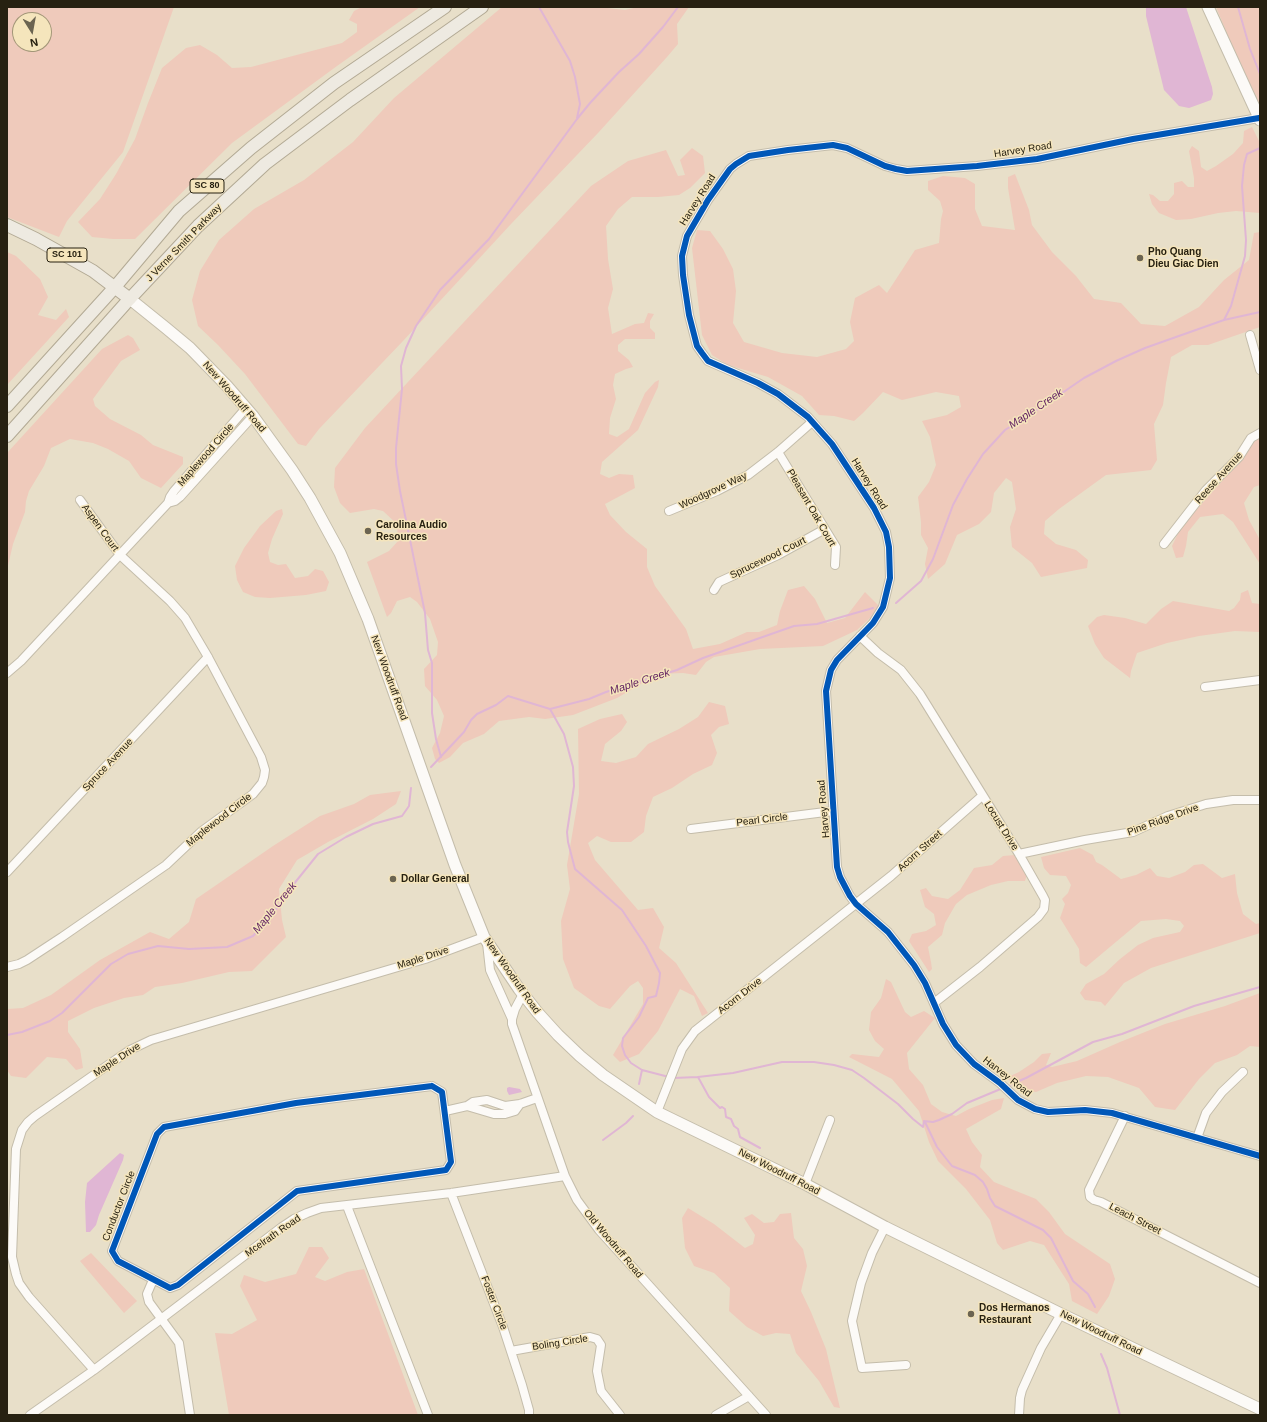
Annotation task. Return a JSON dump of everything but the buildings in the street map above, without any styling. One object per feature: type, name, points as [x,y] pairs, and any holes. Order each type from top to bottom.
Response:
[{"type":"main road","name":"J Verne Smith Parkway","points":[[7,436],[122,293],[179,211],[250,148],[334,83],[445,7]]},
{"type":"main road","name":"J Verne Smith Parkway","points":[[7,406],[122,293],[265,164],[350,100],[482,7]]},
{"type":"main road","points":[[1208,7],[1259,119]]},
{"type":"main road","name":"SC 101","points":[[7,226],[68,256],[93,271],[122,293]]},
{"type":"main road","name":"New Woodruff Road","points":[[122,293],[190,348],[227,386],[250,412],[292,470],[310,498],[340,553],[368,619],[455,865],[485,939],[522,994],[558,1035],[603,1076],[657,1112],[805,1184],[885,1227],[1061,1314],[1260,1409]]},
{"type":"street","name":"Harvey Road","points":[[1259,119],[1140,138],[1037,158],[976,166],[907,171],[886,166],[847,148],[833,145],[749,156],[736,164],[725,175],[708,200],[693,225],[684,245],[682,256],[689,315],[694,337],[697,346],[708,361],[770,389],[786,399],[812,422],[832,444],[874,508],[886,532],[890,563],[890,578],[887,594],[878,616],[873,623],[837,660],[831,670],[826,691],[838,867],[844,886],[856,904],[878,922],[902,948],[921,977],[943,1024],[956,1045],[974,1064],[1026,1105],[1044,1111],[1057,1112],[1097,1110],[1125,1116],[1260,1156]]},
{"type":"street","points":[[1250,335],[1260,370]]},
{"type":"street","name":"Maplewood Circle","points":[[7,673],[21,661],[120,555],[168,503],[174,491],[250,412]]},
{"type":"street","name":"Woodgrove Way","points":[[669,511],[718,491],[748,475],[778,452],[812,422]]},
{"type":"street","name":"Reese Avenue","points":[[1164,544],[1206,490],[1239,457],[1251,438],[1260,433]]},
{"type":"street","name":"Pleasant Oak Court","points":[[778,452],[836,547],[835,565]]},
{"type":"street","name":"Aspen Court","points":[[80,500],[120,555]]},
{"type":"street","name":"Sprucewood Court","points":[[714,590],[719,582],[778,555],[825,529]]},
{"type":"street","name":"Maplewood Circle","points":[[7,967],[27,960],[132,890],[166,865],[202,831],[258,789],[264,777],[263,763],[196,636],[178,609],[120,555]]},
{"type":"street","name":"Locust Drive","points":[[860,636],[878,653],[900,670],[914,686],[1019,854],[1043,896],[1045,905],[1041,913],[980,967],[934,1003]]},
{"type":"street","name":"Spruce Avenue","points":[[7,872],[208,657]]},
{"type":"street","points":[[1205,687],[1260,680]]},
{"type":"street","name":"Acorn Street","points":[[856,904],[891,876],[982,796]]},
{"type":"street","name":"Pine Ridge Drive","points":[[1019,854],[1085,840],[1134,832],[1172,814],[1206,804],[1233,800],[1260,800]]},
{"type":"street","name":"Pearl Circle","points":[[691,829],[833,811]]},
{"type":"street","name":"Acorn Drive","points":[[657,1112],[682,1049],[695,1031],[856,904]]},
{"type":"street","name":"Old Woodruff Road","points":[[485,939],[490,970],[512,1019],[537,1098],[565,1176],[577,1200],[599,1230],[766,1415]]},
{"type":"street","name":"Maple Drive","points":[[94,1370],[29,1297],[19,1283],[13,1266],[12,1248],[16,1149],[22,1130],[28,1122],[130,1050],[151,1040],[425,959],[485,939]]},
{"type":"street","points":[[512,1019],[522,994]]},
{"type":"street","points":[[1197,1138],[1206,1113],[1222,1092],[1243,1072]]},
{"type":"street","name":"Conductor Circle","points":[[432,1086],[442,1092],[445,1110],[451,1162],[446,1170],[297,1191],[178,1285],[170,1288],[118,1262],[112,1251],[157,1134],[164,1127],[296,1103],[432,1086]]},
{"type":"street","points":[[445,1110],[467,1106],[473,1102],[487,1100],[505,1106],[520,1104],[537,1098]]},
{"type":"street","points":[[467,1106],[494,1114],[505,1114],[515,1111],[520,1104]]},
{"type":"street","name":"Leach Street","points":[[1125,1116],[1089,1190],[1090,1197],[1260,1283]]},
{"type":"street","points":[[805,1184],[830,1120]]},
{"type":"street","name":"Mcelrath Road","points":[[30,1415],[94,1370],[294,1219],[307,1213],[321,1208],[347,1206],[565,1176]]},
{"type":"street","name":"Foster Circle","points":[[451,1192],[511,1351],[529,1415]]},
{"type":"street","points":[[347,1206],[428,1415]]},
{"type":"street","points":[[885,1227],[872,1253],[861,1283],[852,1321],[862,1368],[906,1365]]},
{"type":"street","points":[[153,1280],[148,1294],[149,1302],[179,1343],[190,1415]]},
{"type":"street","points":[[1019,1415],[1022,1390],[1041,1348],[1061,1314]]},
{"type":"street","name":"Boling Circle","points":[[511,1351],[590,1337],[597,1339],[601,1345],[597,1372],[601,1391],[620,1415]]},
{"type":"street","points":[[716,1415],[749,1396]]},
{"type":"shaded area","points":[[7,7],[174,7],[123,152],[67,221],[59,237],[7,217]]},
{"type":"shaded area","points":[[362,7],[420,7],[232,143],[135,239],[92,237],[78,222],[100,199],[116,174],[135,139],[162,68],[186,48],[200,45],[217,55],[232,68],[251,67],[342,43],[357,32],[357,24],[349,20],[354,11]]},
{"type":"shaded area","points":[[502,7],[598,7],[625,10],[638,7],[689,7],[677,24],[678,44],[667,57],[598,133],[319,429],[306,446],[298,444],[245,374],[198,326],[192,300],[200,271],[219,240],[254,209],[304,180],[353,142],[394,98]]},
{"type":"shaded area","points":[[1146,7],[1186,7],[1212,87],[1213,94],[1211,100],[1189,108],[1179,106],[1164,90],[1146,16]]},
{"type":"shaded area","points":[[1216,7],[1260,7],[1260,106],[1240,65]]},
{"type":"shaded area","points":[[1252,127],[1260,143],[1260,213],[1236,211],[1191,219],[1176,220],[1159,213],[1152,204],[1149,194],[1153,195],[1160,201],[1168,201],[1174,194],[1174,183],[1182,181],[1188,187],[1194,187],[1194,178],[1189,151],[1192,146],[1199,151],[1201,167],[1207,171],[1233,154],[1243,143],[1244,131]]},
{"type":"shaded area","points":[[692,148],[703,156],[705,173],[690,188],[679,195],[632,197],[618,209],[606,226],[608,259],[613,289],[608,308],[612,334],[635,324],[644,323],[648,313],[654,314],[650,321],[650,328],[655,333],[655,339],[625,339],[618,345],[618,351],[629,360],[633,367],[615,374],[613,385],[616,399],[610,418],[609,434],[617,437],[629,429],[645,393],[655,382],[659,380],[658,387],[638,430],[602,462],[600,474],[609,478],[619,474],[633,475],[635,488],[605,504],[610,515],[626,532],[647,549],[647,567],[655,586],[686,629],[693,649],[720,644],[747,632],[759,632],[777,625],[780,611],[788,590],[804,586],[815,599],[827,623],[845,618],[865,592],[879,606],[869,619],[857,630],[823,646],[760,649],[714,657],[706,662],[696,675],[683,673],[658,674],[617,698],[573,715],[545,719],[529,717],[499,721],[484,734],[463,743],[450,757],[439,763],[435,759],[432,748],[440,733],[444,716],[437,700],[425,686],[424,669],[437,655],[438,642],[430,619],[417,602],[410,597],[397,601],[391,613],[387,617],[367,562],[389,551],[398,541],[397,524],[383,511],[374,509],[350,513],[340,503],[334,487],[335,468],[365,428],[591,186],[628,161],[666,150],[678,176],[685,175],[680,160]]},
{"type":"shaded area","points":[[1015,174],[1029,210],[1032,225],[1052,252],[1076,276],[1094,299],[1121,303],[1141,324],[1165,326],[1199,307],[1224,280],[1249,260],[1254,233],[1260,232],[1260,327],[1208,345],[1192,345],[1171,357],[1163,405],[1154,424],[1157,460],[1151,470],[1106,475],[1045,521],[1044,534],[1056,544],[1076,550],[1088,560],[1087,568],[1041,577],[1032,563],[1012,547],[1010,527],[1016,509],[1012,482],[1006,478],[994,493],[991,512],[979,524],[957,535],[945,564],[928,579],[925,564],[928,548],[921,535],[918,497],[929,482],[936,465],[930,437],[922,421],[947,415],[961,407],[959,396],[936,392],[902,400],[883,392],[854,421],[834,416],[819,415],[802,396],[768,377],[728,365],[712,355],[702,335],[692,248],[697,230],[710,231],[723,249],[733,269],[736,291],[733,323],[744,342],[782,353],[817,357],[846,349],[854,341],[850,322],[855,298],[879,285],[887,293],[915,250],[939,243],[943,211],[940,201],[928,190],[928,181],[943,176],[965,178],[975,184],[975,209],[982,226],[1015,230],[1008,188],[1008,177]]},
{"type":"shaded area","points":[[7,252],[16,256],[40,279],[48,297],[38,315],[56,320],[66,309],[69,317],[7,385]]},
{"type":"shaded area","points":[[128,335],[133,338],[140,350],[121,361],[93,399],[95,406],[110,419],[141,435],[153,445],[183,457],[183,464],[161,488],[141,478],[129,461],[108,449],[93,443],[70,439],[51,448],[44,466],[29,491],[25,512],[13,544],[7,570],[7,453],[102,349]]},
{"type":"shaded area","points":[[1260,437],[1260,485],[1254,487],[1244,503],[1249,520],[1260,540],[1260,564],[1233,522],[1223,514],[1200,517],[1188,532],[1183,557],[1176,558],[1172,546],[1181,527],[1231,471],[1249,445]]},
{"type":"shaded area","points":[[282,509],[283,514],[272,539],[268,553],[270,562],[278,565],[286,564],[295,578],[308,576],[315,569],[323,571],[329,582],[326,591],[306,595],[270,598],[255,597],[243,592],[237,580],[235,566],[244,548],[260,526],[276,511]]},
{"type":"shaded area","points":[[1248,590],[1252,603],[1260,604],[1260,632],[1235,631],[1199,636],[1167,643],[1137,653],[1130,678],[1104,658],[1095,644],[1088,626],[1097,617],[1104,615],[1125,618],[1146,624],[1161,609],[1173,601],[1229,611],[1234,608],[1240,600],[1241,593]]},
{"type":"shaded area","points":[[709,702],[725,706],[729,724],[719,727],[711,735],[717,753],[712,765],[653,797],[646,816],[644,832],[631,842],[611,842],[597,836],[588,843],[595,860],[638,910],[653,908],[664,927],[659,948],[676,963],[708,1013],[702,1016],[694,996],[680,989],[658,1031],[639,1054],[620,1062],[613,1055],[643,1004],[643,988],[638,981],[630,986],[610,1009],[599,1006],[574,988],[563,959],[561,921],[570,889],[567,865],[579,794],[578,729],[600,719],[622,714],[627,722],[621,731],[605,744],[601,761],[616,763],[636,757],[648,744],[679,729],[698,717]]},
{"type":"shaded area","points":[[401,791],[396,804],[373,819],[297,860],[279,889],[282,920],[286,937],[252,971],[229,972],[182,983],[155,987],[143,995],[124,998],[94,1008],[68,1021],[68,1032],[80,1049],[83,1068],[76,1070],[66,1059],[47,1057],[26,1078],[11,1076],[7,1070],[7,1009],[23,1008],[51,995],[100,960],[150,932],[169,939],[189,922],[196,899],[273,846],[320,816],[354,804],[370,795]]},
{"type":"shaded area","points":[[1080,848],[1093,855],[1096,862],[1121,879],[1136,875],[1150,868],[1157,876],[1169,878],[1185,872],[1194,865],[1203,864],[1222,878],[1235,874],[1237,893],[1243,914],[1256,924],[1260,923],[1260,933],[1151,968],[1124,983],[1105,1006],[1101,1002],[1085,1000],[1080,993],[1086,984],[1104,974],[1138,945],[1153,938],[1180,932],[1184,926],[1180,921],[1166,919],[1141,921],[1086,967],[1080,963],[1079,949],[1060,918],[1065,904],[1062,899],[1068,893],[1071,885],[1066,876],[1050,875],[1044,868],[1041,857]]},
{"type":"shaded area","points":[[1015,855],[1027,874],[1025,881],[1008,881],[991,885],[967,895],[956,904],[945,923],[942,935],[928,947],[932,969],[929,972],[909,941],[912,934],[926,931],[936,925],[934,914],[925,907],[920,890],[926,888],[932,896],[948,899],[960,890],[974,868],[992,865],[1003,856]]},
{"type":"shaded area","points":[[886,979],[891,982],[905,1012],[911,1017],[924,1011],[935,1018],[907,1053],[909,1069],[923,1085],[931,1104],[942,1112],[956,1116],[992,1100],[1004,1098],[1001,1109],[966,1129],[972,1142],[982,1155],[980,1167],[994,1182],[1036,1199],[1049,1212],[1065,1234],[1110,1264],[1115,1279],[1109,1296],[1097,1314],[1072,1301],[1069,1284],[1044,1245],[1030,1241],[1003,1250],[997,1243],[990,1220],[966,1189],[938,1161],[929,1142],[919,1111],[892,1079],[849,1057],[852,1054],[879,1057],[884,1049],[875,1041],[869,1030],[871,1012],[881,998]]},
{"type":"shaded area","points":[[1260,993],[1260,1047],[1250,1046],[1237,1055],[1215,1063],[1199,1079],[1175,1110],[1155,1107],[1139,1088],[1108,1077],[1086,1076],[1057,1083],[1036,1092],[1021,1089],[1006,1078],[1019,1072],[1034,1062],[1042,1054],[1051,1053],[1046,1065],[1052,1067],[1077,1061],[1165,1024],[1225,1006]]},
{"type":"shaded area","points":[[507,1088],[520,1089],[522,1092],[509,1095]]},
{"type":"shaded area","points":[[120,1153],[124,1155],[123,1160],[96,1225],[90,1232],[86,1232],[85,1202],[87,1183]]},
{"type":"shaded area","points":[[688,1208],[714,1224],[745,1248],[753,1244],[755,1235],[744,1218],[752,1214],[764,1223],[774,1222],[780,1214],[791,1213],[794,1238],[803,1249],[807,1266],[801,1291],[826,1349],[840,1408],[834,1407],[819,1381],[796,1353],[790,1334],[776,1333],[763,1336],[747,1327],[729,1311],[730,1288],[714,1273],[694,1266],[685,1248],[682,1218]]},
{"type":"shaded area","points":[[309,1247],[322,1247],[329,1258],[315,1277],[325,1281],[347,1272],[364,1269],[418,1415],[229,1415],[215,1333],[232,1334],[257,1320],[240,1286],[244,1275],[265,1282],[296,1274]]},
{"type":"shaded area","points":[[91,1253],[137,1301],[124,1313],[80,1261]]},
{"type":"waterway","points":[[539,7],[570,61],[575,77],[580,104],[577,118]]},
{"type":"waterway","points":[[441,757],[436,739],[432,713],[432,663],[428,650],[425,613],[400,491],[396,464],[396,448],[402,389],[401,366],[406,348],[416,326],[440,290],[489,239],[590,103],[619,72],[639,54],[663,27],[678,7]]},
{"type":"waterway","points":[[1238,7],[1250,49],[1260,74]]},
{"type":"waterway","points":[[1224,320],[1231,306],[1245,256],[1246,240],[1242,186],[1244,165],[1247,154],[1260,148]]},
{"type":"waterway","name":"Maple Creek","points":[[896,603],[921,581],[933,559],[953,505],[967,479],[983,454],[1005,430],[1084,378],[1116,361],[1145,348],[1224,320],[1260,312]]},
{"type":"waterway","name":"Maple Creek","points":[[431,767],[464,732],[471,720],[477,714],[496,705],[508,696],[550,709],[589,699],[606,692],[677,670],[703,658],[794,626],[817,624],[873,608]]},
{"type":"waterway","points":[[550,709],[564,734],[573,767],[574,786],[567,832],[575,869],[622,910],[646,946],[660,973],[656,996],[648,998],[639,1017],[623,1038],[622,1046],[625,1055],[631,1063],[642,1070],[669,1077]]},
{"type":"waterway","name":"Maple Creek","points":[[7,1035],[22,1032],[50,1021],[62,1013],[111,964],[128,954],[158,946],[189,949],[227,947],[253,936],[272,915],[289,890],[318,854],[346,837],[373,824],[402,816],[409,806],[411,788]]},
{"type":"waterway","points":[[1007,1086],[1026,1078],[1093,1042],[1122,1034],[1194,1006],[1260,987]]},
{"type":"waterway","points":[[673,1078],[733,1073],[782,1062],[814,1062],[834,1065],[852,1070],[864,1078],[898,1104],[923,1127],[924,1121]]},
{"type":"waterway","points":[[639,1084],[642,1070]]},
{"type":"waterway","points":[[698,1077],[709,1097],[720,1108],[722,1107],[725,1109],[726,1117],[731,1119],[734,1126],[738,1129],[740,1137],[760,1148]]},
{"type":"waterway","points":[[924,1121],[933,1122],[939,1120],[952,1114],[967,1103],[1003,1088]]},
{"type":"waterway","points":[[603,1140],[633,1116]]},
{"type":"waterway","points":[[925,1122],[937,1147],[952,1166],[975,1175],[983,1182],[995,1206],[1043,1230],[1051,1238],[1073,1281],[1088,1294],[1095,1307]]},
{"type":"waterway","points":[[1101,1354],[1107,1368],[1120,1415]]},
{"type":"cycle path","points":[[1259,118],[1133,139],[1037,159],[977,166],[907,171],[885,166],[847,148],[833,145],[749,156],[730,169],[708,200],[687,236],[682,256],[683,275],[689,315],[697,346],[702,353],[708,361],[758,383],[778,394],[808,417],[832,444],[874,508],[886,532],[889,547],[890,578],[883,607],[873,623],[837,660],[831,670],[826,691],[837,867],[840,877],[850,896],[856,904],[888,932],[914,965],[925,983],[943,1024],[956,1045],[974,1064],[1000,1083],[1018,1100],[1035,1109],[1048,1112],[1085,1110],[1112,1113],[1260,1156]]},
{"type":"cycle path","points":[[432,1086],[442,1092],[451,1162],[446,1170],[297,1191],[178,1285],[170,1288],[118,1261],[112,1251],[157,1134],[164,1127],[296,1103],[432,1086]]},
{"type":"place","name":"Pho Quang Dieu Giac Dien","points":[[1140,258]]},
{"type":"place","name":"Carolina Audio Resources","points":[[368,531]]},
{"type":"place","name":"Dollar General","points":[[393,879]]},
{"type":"place","name":"Dos Hermanos Restaurant","points":[[971,1314]]}]
